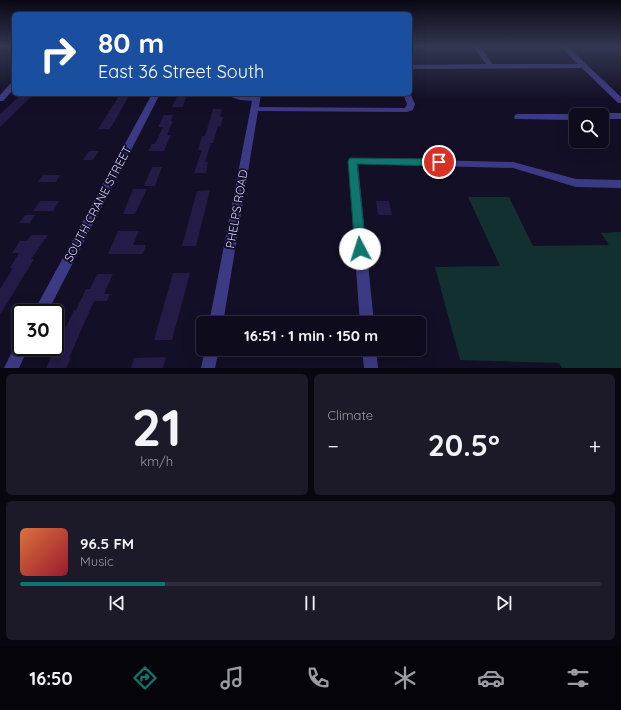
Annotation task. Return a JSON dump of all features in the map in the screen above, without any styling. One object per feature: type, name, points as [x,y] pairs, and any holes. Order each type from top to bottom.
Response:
[{"type":"street","points":[[412,67],[584,66],[621,101]]},
{"type":"street","points":[[0,99],[12,87]]},
{"type":"street","name":"SOUTH CRANE STREET","points":[[45,304],[155,96]]},
{"type":"street","points":[[234,96],[256,100],[407,110],[410,108],[411,104],[409,96]]},
{"type":"street","name":"PHELPS ROAD","points":[[217,316],[256,100]]},
{"type":"street","points":[[518,117],[569,116]]},
{"type":"street","points":[[609,116],[621,116]]},
{"type":"street","points":[[366,316],[353,161],[513,165],[576,183],[621,184]]},
{"type":"street","points":[[11,368],[17,356]]},
{"type":"street","points":[[208,368],[211,356]]},
{"type":"street","points":[[370,356],[371,368]]},
{"type":"green space","points":[[468,197],[509,197],[533,246],[609,245],[601,233],[621,232],[621,368],[562,368],[559,363],[460,360],[435,267],[500,266]]},
{"type":"building","points":[[20,96],[32,96],[0,127],[0,114]]},
{"type":"building","points":[[119,96],[129,96],[110,129],[98,129]]},
{"type":"building","points":[[177,97],[186,97],[183,107],[172,107]]},
{"type":"building","points":[[213,109],[222,109],[220,117],[223,117],[221,126],[218,126],[213,143],[211,143],[205,162],[208,162],[206,173],[194,173],[202,150],[198,150],[202,136],[205,136]]},
{"type":"building","points":[[164,115],[173,115],[171,121],[173,121],[167,135],[171,135],[164,151],[148,151],[152,144],[155,144],[163,127],[158,127]]},
{"type":"building","points":[[89,151],[99,151],[93,160],[83,160]]},
{"type":"building","points":[[152,167],[162,167],[155,186],[144,186]]},
{"type":"building","points":[[43,175],[60,175],[56,182],[38,182]]},
{"type":"building","points":[[133,189],[147,189],[135,214],[123,214]]},
{"type":"building","points":[[210,190],[196,246],[182,246],[197,191]]},
{"type":"building","points":[[40,201],[59,201],[53,211],[33,211]]},
{"type":"building","points":[[376,201],[389,201],[392,215],[378,215]]},
{"type":"building","points":[[25,215],[35,215],[30,223],[19,223]]},
{"type":"building","points":[[118,231],[139,231],[133,245],[146,245],[143,254],[108,254]]},
{"type":"building","points":[[31,235],[48,235],[31,259],[34,259],[0,315],[0,289],[13,268],[10,268],[19,253],[12,253],[20,241],[27,241]]},
{"type":"building","points":[[173,273],[190,273],[172,340],[154,340]]},
{"type":"building","points":[[97,274],[113,274],[104,294],[110,294],[107,301],[95,301],[93,303],[66,368],[46,368],[52,356],[64,356],[64,331],[86,289],[90,289]]},
{"type":"building","points":[[166,357],[163,368],[131,368],[134,358]]},
{"type":"route","points":[[360,249],[353,161],[439,162]]}]
